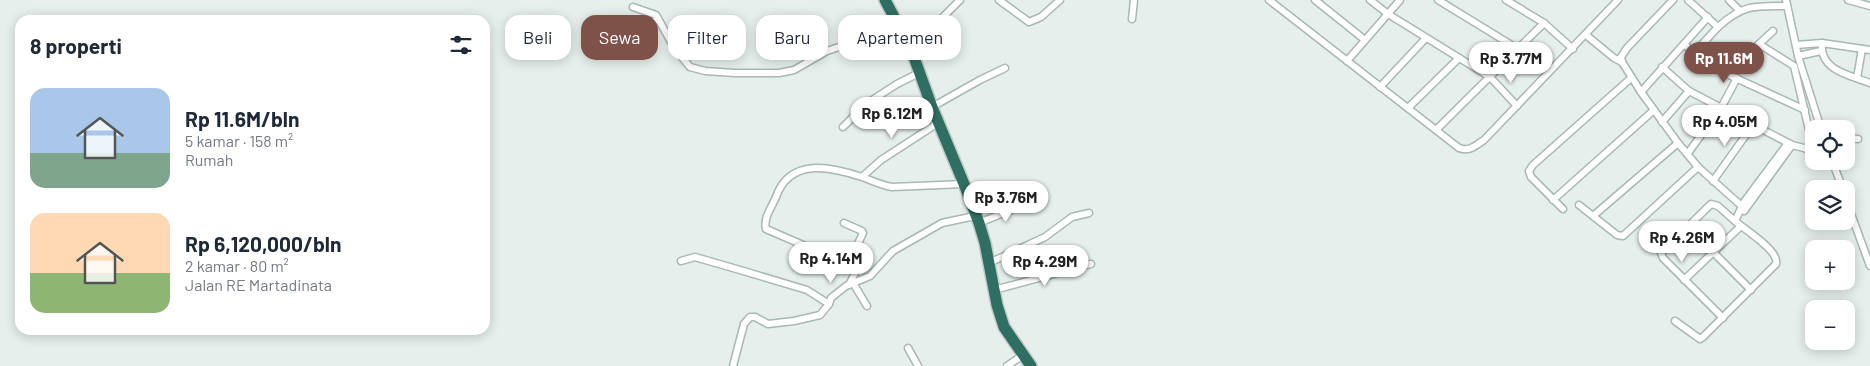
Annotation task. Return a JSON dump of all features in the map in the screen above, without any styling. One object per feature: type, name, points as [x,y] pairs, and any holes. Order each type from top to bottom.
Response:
[{"type":"highway","points":[[884,0],[892,15]]},
{"type":"highway","points":[[915,60],[977,220],[1004,327],[1031,366]]},
{"type":"street","points":[[945,15],[960,0]]},
{"type":"street","points":[[999,0],[1029,22],[1041,17],[1060,0]]},
{"type":"street","points":[[1132,20],[1134,0]]},
{"type":"street","points":[[1269,0],[1459,148],[1465,150],[1472,149],[1484,140],[1618,0]]},
{"type":"street","points":[[1315,0],[1365,40]]},
{"type":"street","points":[[1370,0],[1388,14],[1490,77],[1517,106]]},
{"type":"street","points":[[1347,61],[1400,0]]},
{"type":"street","points":[[1438,0],[1518,49]]},
{"type":"street","points":[[1506,0],[1544,23],[1573,49]]},
{"type":"street","points":[[1622,62],[1623,52],[1674,0]]},
{"type":"street","points":[[1688,0],[1718,27]]},
{"type":"street","points":[[1729,0],[1740,10]]},
{"type":"street","points":[[1848,0],[1862,2],[1870,6]]},
{"type":"street","points":[[1694,53],[1718,27],[1740,10],[1786,3],[1798,56],[1817,120]]},
{"type":"street","points":[[633,7],[656,15]]},
{"type":"street","points":[[1641,92],[1708,18]]},
{"type":"street","points":[[658,19],[675,49],[690,67],[705,71],[780,73],[794,70],[827,51],[838,47]]},
{"type":"street","points":[[1436,130],[1544,23]]},
{"type":"street","points":[[1727,74],[1773,32]]},
{"type":"street","points":[[1586,35],[1614,58],[1622,62],[1631,78],[1678,143],[1698,167],[1743,208]]},
{"type":"street","points":[[1380,87],[1426,38]]},
{"type":"street","points":[[1796,45],[1822,43],[1870,50]]},
{"type":"street","points":[[1822,43],[1822,56],[1828,64],[1870,83]]},
{"type":"street","points":[[1684,44],[1706,64],[1805,110]]},
{"type":"street","points":[[1759,44],[1794,65],[1807,120]]},
{"type":"street","points":[[1857,78],[1862,49]]},
{"type":"street","points":[[1798,56],[1821,51]]},
{"type":"street","points":[[1408,108],[1459,58]]},
{"type":"street","points":[[1662,67],[1689,91],[1790,144],[1804,148]]},
{"type":"street","points":[[932,108],[1005,68]]},
{"type":"street","points":[[843,127],[866,104],[897,84],[919,73]]},
{"type":"street","points":[[1563,209],[1531,177],[1529,174],[1531,168],[1631,78]]},
{"type":"street","points":[[1688,153],[1722,108],[1737,78]]},
{"type":"street","points":[[1662,122],[1689,91]]},
{"type":"street","points":[[1554,200],[1654,110]]},
{"type":"street","points":[[862,177],[882,160],[938,123]]},
{"type":"street","points":[[1714,181],[1754,126]]},
{"type":"street","points":[[1593,216],[1678,143]]},
{"type":"street","points":[[1735,221],[1790,144]]},
{"type":"street","points":[[803,245],[766,229],[764,224],[777,193],[788,178],[800,171],[813,167],[862,177],[880,185],[892,187],[964,184]]},
{"type":"street","points":[[1579,205],[1618,235],[1624,235],[1698,167]]},
{"type":"street","points":[[733,366],[744,324],[748,318],[755,317],[768,324],[820,315],[829,304],[831,298],[851,284],[870,276],[893,251],[942,223],[977,220],[1025,204]]},
{"type":"street","points":[[1675,321],[1700,339],[1722,318],[1775,266],[1777,259],[1759,239],[1718,206],[1711,204],[1661,253],[1684,280],[1722,318]]},
{"type":"street","points":[[989,264],[1045,237],[1072,217],[1089,213]]},
{"type":"street","points":[[844,222],[863,233],[854,252],[857,262],[851,284]]},
{"type":"street","points":[[1855,225],[1870,266]]},
{"type":"street","points":[[1684,280],[1741,226]]},
{"type":"street","points":[[1714,252],[1750,290]]},
{"type":"street","points":[[681,261],[695,257],[749,272],[807,290],[829,304]]},
{"type":"street","points":[[994,290],[1091,264]]},
{"type":"street","points":[[851,284],[867,306]]},
{"type":"street","points":[[908,348],[918,366]]},
{"type":"street","points":[[1007,366],[1024,355]]}]
